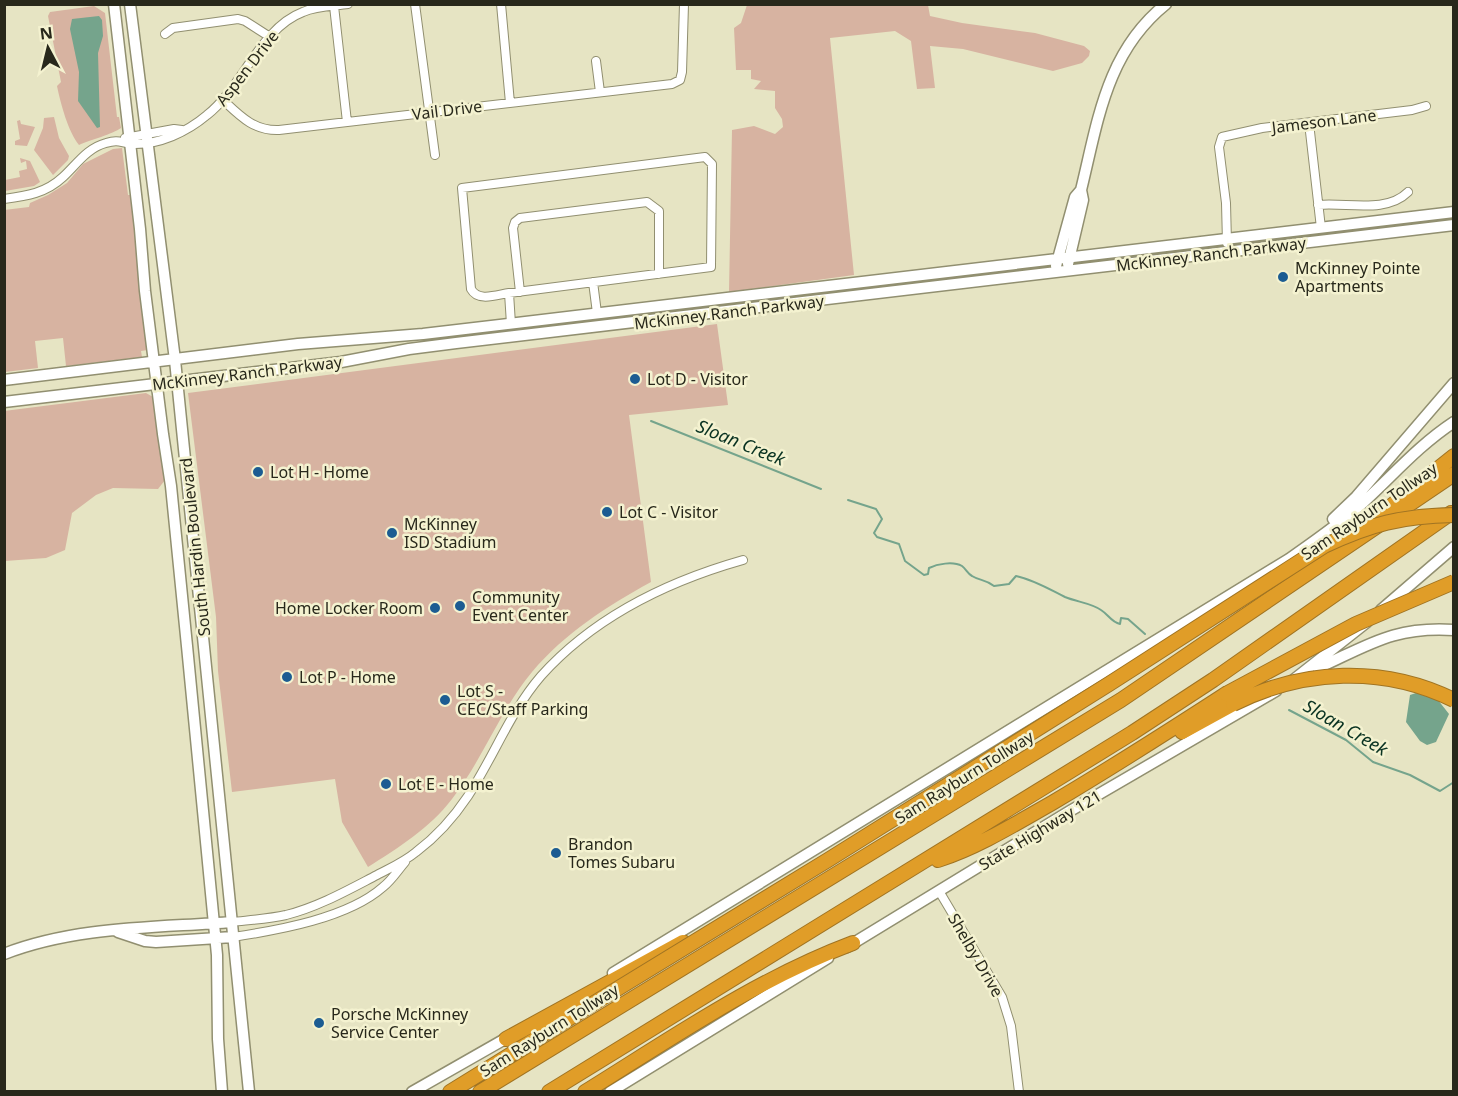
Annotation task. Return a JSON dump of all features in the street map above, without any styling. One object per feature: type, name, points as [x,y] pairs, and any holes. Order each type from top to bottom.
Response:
[{"type":"highway","points":[[1323,563],[1454,456]]},
{"type":"highway","name":"Sam Rayburn Tollway","points":[[480,1092],[1121,700],[1454,474]]},
{"type":"highway","points":[[549,1092],[1173,706],[1454,513]]},
{"type":"highway","points":[[450,1092],[979,766],[1324,546],[1353,532],[1382,522],[1454,513]]},
{"type":"highway","points":[[916,867],[959,853],[1021,820],[1356,624],[1454,582]]},
{"type":"highway","points":[[1230,699],[1304,679],[1349,675],[1398,680],[1421,686],[1454,700]]},
{"type":"highway","points":[[506,1039],[640,964],[867,846],[908,831]]},
{"type":"highway","points":[[585,1092],[766,981],[820,955],[853,943]]},
{"type":"highway","points":[[574,1092],[622,1057],[644,1033]]},
{"type":"main road","name":"South Hardin Boulevard","points":[[114,4],[127,140],[179,560],[216,938],[218,1054],[222,1092]]},
{"type":"main road","name":"South Hardin Boulevard","points":[[130,4],[178,382],[249,1092]]},
{"type":"main road","points":[[1054,273],[1063,259],[1075,197],[1081,190],[1102,105],[1117,64],[1142,27],[1166,4]]},
{"type":"main road","name":"McKinney Ranch Parkway","points":[[4,380],[338,341],[511,324],[1454,212]]},
{"type":"main road","name":"McKinney Ranch Parkway","points":[[4,402],[341,362],[409,349],[1453,224]]},
{"type":"main road","points":[[1063,259],[1066,271]]},
{"type":"main road","points":[[511,324],[513,337]]},
{"type":"main road","points":[[338,341],[341,362]]},
{"type":"main road","points":[[1256,578],[1332,520],[1356,497],[1454,383]]},
{"type":"main road","points":[[412,1092],[506,1039],[1289,559],[1358,508],[1421,446],[1454,422]]},
{"type":"main road","name":"State Highway 121","points":[[610,1092],[1070,811],[1236,716],[1301,675],[1351,637],[1454,548]]},
{"type":"main road","points":[[179,560],[196,559]]},
{"type":"main road","points":[[1301,675],[1363,645],[1388,636],[1430,629],[1454,630]]},
{"type":"main road","points":[[4,954],[44,941],[92,932],[232,922]]},
{"type":"main road","points":[[113,930],[135,939],[156,942],[233,937]]},
{"type":"street","name":"Aspen Drive","points":[[4,199],[30,196],[50,187],[89,151],[104,143],[148,137],[175,137],[182,130],[202,119],[223,100],[278,27],[294,15],[305,11],[348,4]]},
{"type":"street","points":[[501,4],[510,103]]},
{"type":"street","name":"Vail Drive","points":[[223,100],[248,122],[267,130],[672,84],[680,80],[682,72],[684,4]]},
{"type":"street","points":[[334,6],[347,122]]},
{"type":"street","points":[[416,6],[435,155]]},
{"type":"street","points":[[165,34],[173,28],[238,19],[270,37]]},
{"type":"street","points":[[596,61],[600,92]]},
{"type":"street","name":"Jameson Lane","points":[[1227,239],[1227,212],[1219,145],[1222,137],[1262,128],[1412,110],[1426,106]]},
{"type":"street","points":[[1309,123],[1321,228]]},
{"type":"street","points":[[705,157],[712,164],[711,267],[593,282],[479,297],[474,294],[471,289],[462,188],[705,157]]},
{"type":"street","points":[[1318,205],[1370,205],[1399,201],[1408,192]]},
{"type":"street","points":[[520,292],[513,228],[515,222],[520,218],[647,202],[659,211],[659,274]]},
{"type":"street","points":[[1227,239],[1227,251]]},
{"type":"street","points":[[593,282],[597,314]]},
{"type":"street","points":[[509,293],[511,324]]},
{"type":"street","points":[[233,937],[300,925],[351,905],[382,888],[408,858],[436,834],[460,807],[521,702],[546,671],[562,656],[598,627],[643,599],[688,579],[743,560]]},
{"type":"street","points":[[232,922],[284,915],[306,909],[408,858]]},
{"type":"street","name":"Shelby Drive","points":[[939,891],[1002,997],[1011,1026],[1019,1092]]},
{"type":"shaded area","points":[[747,5],[928,5],[930,16],[1035,33],[1084,46],[1090,51],[1089,56],[1082,63],[1053,71],[963,49],[930,46],[935,88],[917,89],[911,41],[895,31],[830,38],[854,275],[729,292],[732,130],[754,126],[775,134],[783,127],[782,119],[775,108],[775,91],[754,89],[761,81],[751,79],[751,70],[736,70],[734,28],[741,23]]},
{"type":"shaded area","points":[[94,6],[105,13],[117,117],[119,117],[121,128],[79,145],[68,125],[57,86],[61,82],[48,16],[50,12]]},
{"type":"shaded area","points":[[99,16],[102,20],[103,36],[98,53],[100,127],[97,128],[78,101],[79,72],[70,29],[72,19]]},
{"type":"shaded area","points":[[54,117],[59,138],[69,156],[68,160],[53,175],[34,150],[43,128],[44,118]]},
{"type":"shaded area","points":[[20,120],[21,124],[35,127],[27,146],[15,145],[15,141],[20,139],[17,121]]},
{"type":"shaded area","points":[[122,148],[128,195],[132,195],[148,350],[141,351],[142,357],[66,366],[63,338],[35,341],[38,368],[5,372],[4,210],[29,207],[30,203],[67,183],[83,164],[113,149]]},
{"type":"shaded area","points":[[20,158],[30,161],[40,182],[34,186],[5,191],[5,180],[20,177],[19,171],[27,169],[26,161],[21,163]]},
{"type":"shaded area","points":[[717,324],[728,405],[629,415],[651,582],[587,621],[558,645],[532,672],[510,703],[463,784],[434,819],[402,845],[368,867],[342,822],[335,779],[232,792],[218,671],[216,617],[188,393]]},
{"type":"shaded area","points":[[146,393],[153,397],[165,480],[158,489],[113,488],[96,495],[72,513],[65,550],[46,558],[5,561],[4,411]]},
{"type":"shaded area","points":[[1416,693],[1438,700],[1449,714],[1436,742],[1427,745],[1420,741],[1406,722],[1410,695]]},
{"type":"waterway","name":"Sloan Creek","points":[[651,421],[821,489]]},
{"type":"waterway","name":"Sloan Creek","points":[[848,500],[876,509],[882,519],[874,533],[877,537],[899,544],[905,561],[924,575],[928,574],[929,568],[950,563],[962,566],[971,575],[994,586],[1009,584],[1016,576],[1097,608],[1117,623],[1120,624],[1121,618],[1128,619],[1145,634]]},
{"type":"waterway","name":"Sloan Creek","points":[[1289,710],[1346,740],[1373,762],[1410,775],[1440,791],[1454,782]]},
{"type":"place","name":"McKinney Pointe Apartments","points":[[1283,277]]},
{"type":"place","name":"Lot D - Visitor","points":[[635,379]]},
{"type":"place","name":"Lot H - Home","points":[[258,472]]},
{"type":"place","name":"Lot C - Visitor","points":[[607,512]]},
{"type":"place","name":"McKinney ISD Stadium","points":[[392,533]]},
{"type":"place","name":"Community Event Center","points":[[460,606]]},
{"type":"place","name":"Home Locker Room","points":[[435,608]]},
{"type":"place","name":"Lot P - Home","points":[[287,677]]},
{"type":"place","name":"Lot S - CEC/Staff Parking","points":[[445,700]]},
{"type":"place","name":"Lot E - Home","points":[[386,784]]},
{"type":"place","name":"Brandon Tomes Subaru","points":[[556,853]]},
{"type":"place","name":"Porsche McKinney Service Center","points":[[319,1023]]}]
